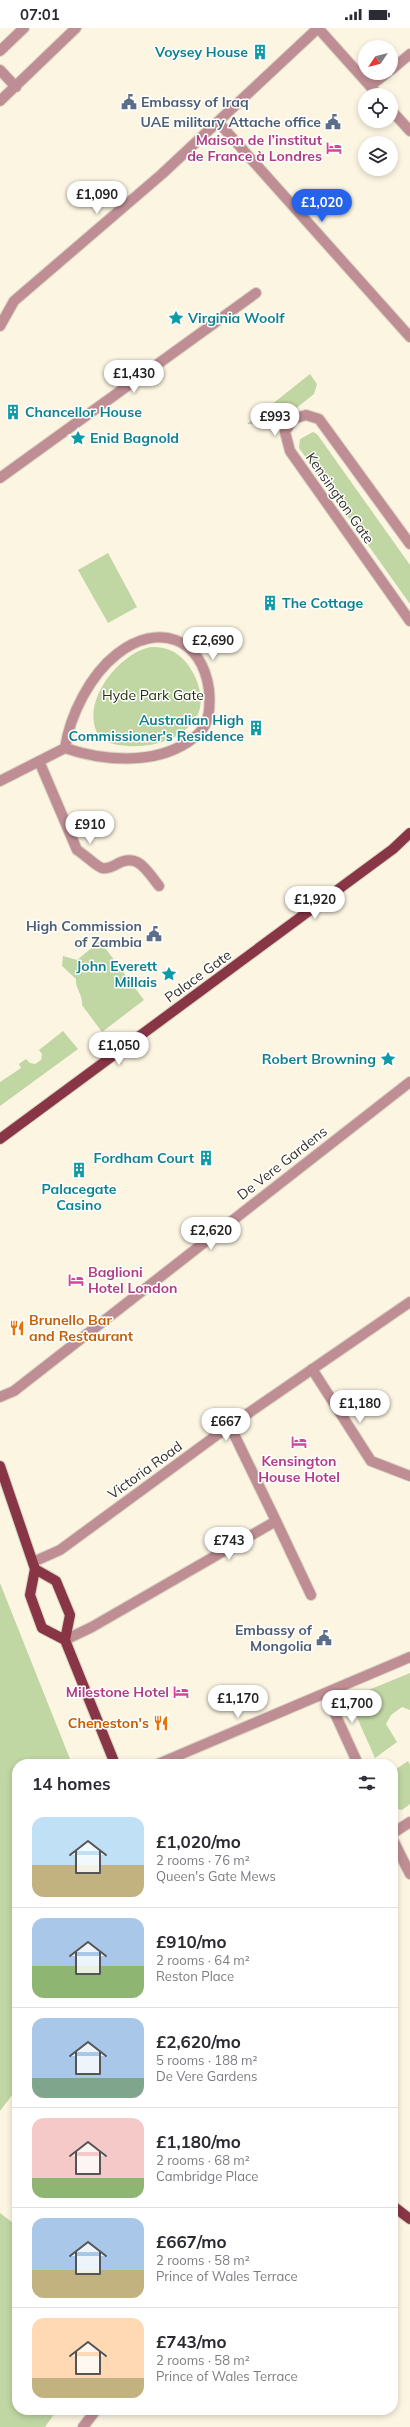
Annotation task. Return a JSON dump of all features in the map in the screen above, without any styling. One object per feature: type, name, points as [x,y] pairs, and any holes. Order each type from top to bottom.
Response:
[{"type":"main road","name":"Palace Gate","points":[[0,1139],[393,849],[410,832]]},
{"type":"main road","points":[[0,1466],[34,1566],[30,1596],[42,1628],[65,1640]]},
{"type":"main road","points":[[34,1566],[56,1581],[70,1615],[65,1640],[113,1759]]},
{"type":"main road","points":[[398,2210],[410,2219]]},
{"type":"street","points":[[0,51],[24,28]]},
{"type":"street","points":[[0,101],[76,28]]},
{"type":"street","points":[[0,326],[14,301],[218,123],[318,28],[370,86],[378,80]]},
{"type":"street","points":[[398,64],[410,54]]},
{"type":"street","points":[[0,70],[16,86]]},
{"type":"street","points":[[398,118],[410,131]]},
{"type":"street","points":[[218,123],[410,337]]},
{"type":"street","points":[[0,478],[256,293]]},
{"type":"street","name":"Kensington Gate","points":[[410,544],[319,419],[306,415],[293,419],[285,432],[290,451],[410,621]]},
{"type":"street","points":[[0,781],[65,748],[80,753],[125,758],[144,758],[178,748],[194,737],[205,726],[209,712],[207,673],[200,660],[175,638],[156,636],[124,648],[110,660],[81,702],[70,724],[65,748]]},
{"type":"street","points":[[39,761],[77,850],[88,856],[101,868],[110,868],[124,860],[132,859],[140,862],[159,886]]},
{"type":"street","name":"De Vere Gardens","points":[[0,1397],[14,1391],[410,1082]]},
{"type":"street","name":"Victoria Road","points":[[34,1566],[60,1550],[230,1426],[410,1302]]},
{"type":"street","points":[[312,1369],[371,1462],[410,1476]]},
{"type":"street","points":[[230,1426],[311,1595]]},
{"type":"street","points":[[65,1640],[92,1627],[276,1521]]},
{"type":"street","points":[[170,1759],[410,1657]]},
{"type":"street","points":[[326,1694],[356,1759]]},
{"type":"street","points":[[398,1830],[410,1822]]},
{"type":"street","points":[[398,1850],[410,1874]]},
{"type":"street","points":[[84,2427],[92,2415]]},
{"type":"green space","points":[[310,374],[317,384],[314,394],[275,425],[247,424]]},
{"type":"green space","points":[[313,432],[317,434],[410,565],[410,604],[299,448],[300,439]]},
{"type":"green space","points":[[108,553],[137,607],[108,623],[78,570]]},
{"type":"green space","name":"Hyde Park Gate","points":[[151,647],[163,648],[174,652],[181,657],[193,672],[200,690],[201,699],[197,716],[189,726],[179,734],[154,744],[126,746],[113,744],[102,740],[95,727],[93,713],[97,699],[104,684],[113,671],[125,660],[138,651]]},
{"type":"green space","points":[[100,941],[144,1000],[102,1032],[82,1005],[76,979],[62,966],[63,956],[77,960]]},
{"type":"green space","points":[[63,1031],[78,1049],[0,1106],[0,1082],[21,1068],[19,1064],[26,1059],[30,1063],[35,1064],[41,1060],[42,1054],[39,1050]]},
{"type":"green space","points":[[0,1583],[70,1759],[12,1759],[12,2095],[0,2111]]},
{"type":"green space","points":[[410,1673],[410,1710],[402,1707],[391,1715],[386,1724],[397,1742],[375,1758],[351,1704],[354,1696]]},
{"type":"green space","points":[[408,1761],[410,1765],[410,1804],[402,1810],[398,1809],[398,1768]]},
{"type":"green space","points":[[0,2213],[12,2222],[12,2415],[53,2415],[45,2427],[0,2427]]},
{"type":"place","name":"Voysey House","points":[[260,52]]},
{"type":"place","name":"Embassy of Iraq","points":[[129,102]]},
{"type":"place","name":"UAE military Attache office","points":[[333,122]]},
{"type":"place","name":"Maison de l’institut de France à Londres","points":[[334,148]]},
{"type":"place","name":"Virginia Woolf","points":[[176,318]]},
{"type":"place","name":"Chancellor House","points":[[13,412]]},
{"type":"place","name":"Enid Bagnold","points":[[78,438]]},
{"type":"place","name":"The Cottage","points":[[270,603]]},
{"type":"place","name":"Australian High Commissioner's Residence","points":[[256,728]]},
{"type":"place","name":"High Commission of Zambia","points":[[154,934]]},
{"type":"place","name":"John Everett Millais","points":[[169,974]]},
{"type":"place","name":"Robert Browning","points":[[388,1059]]},
{"type":"place","name":"Fordham Court","points":[[206,1158]]},
{"type":"place","name":"Palacegate Casino","points":[[79,1170]]},
{"type":"place","name":"Baglioni Hotel London","points":[[76,1280]]},
{"type":"place","name":"Brunello Bar and Restaurant","points":[[17,1328]]},
{"type":"place","name":"Kensington House Hotel","points":[[299,1442]]},
{"type":"place","name":"Embassy of Mongolia","points":[[324,1638]]},
{"type":"place","name":"Milestone Hotel","points":[[181,1692]]},
{"type":"place","name":"Cheneston's","points":[[161,1723]]}]
